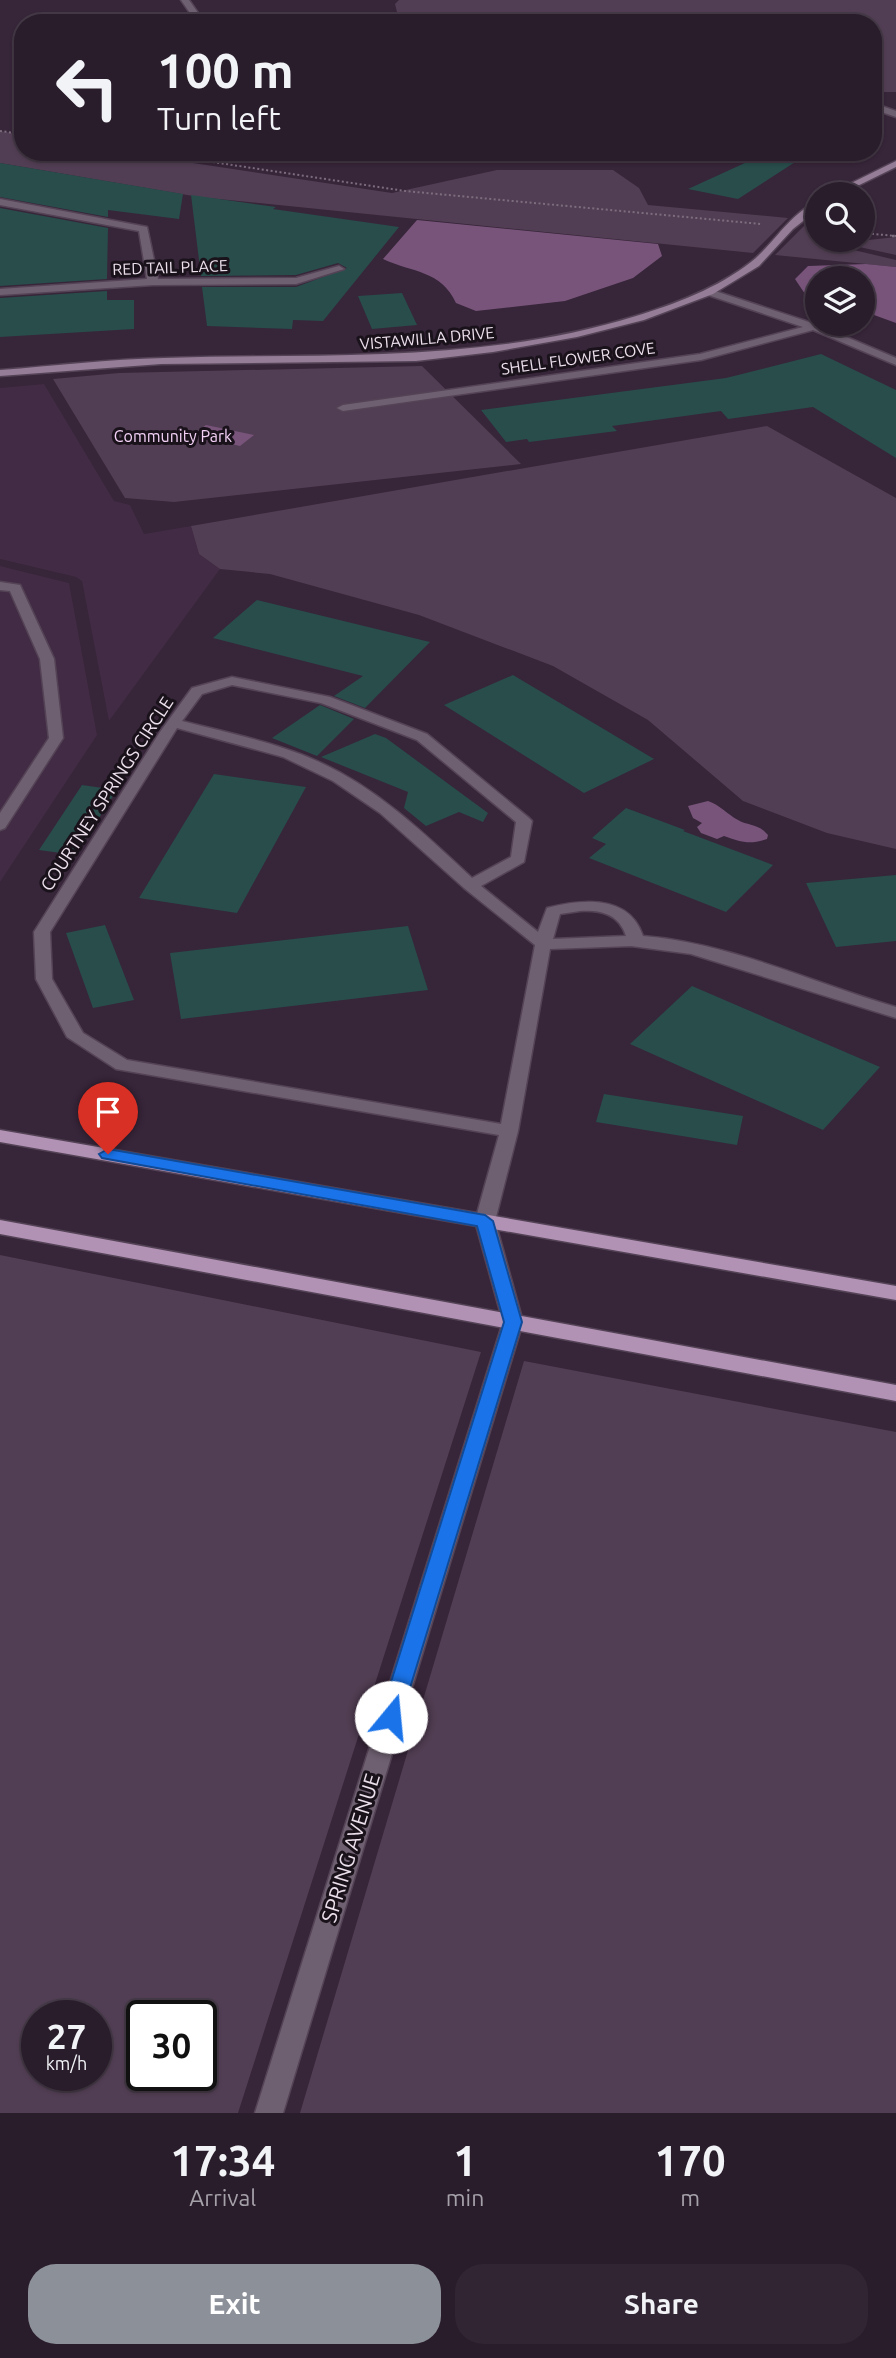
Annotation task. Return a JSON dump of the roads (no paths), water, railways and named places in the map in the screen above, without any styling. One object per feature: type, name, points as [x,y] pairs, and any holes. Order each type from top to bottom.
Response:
[{"type":"main road","points":[[0,1136],[896,1293]]},
{"type":"main road","points":[[0,1227],[896,1393]]},
{"type":"street","points":[[859,182],[896,164]]},
{"type":"street","points":[[0,202],[144,229],[153,282]]},
{"type":"street","name":"VISTAWILLA DRIVE","points":[[0,373],[161,361],[416,358],[493,349],[577,334],[639,318],[709,292],[755,264],[805,215]]},
{"type":"street","name":"RED TAIL PLACE","points":[[0,292],[153,282],[296,281],[339,269]]},
{"type":"street","points":[[709,292],[805,324]]},
{"type":"street","name":"SHELL FLOWER COVE","points":[[344,408],[701,357],[805,329]]},
{"type":"street","points":[[835,336],[896,362]]},
{"type":"street","points":[[0,586],[15,588],[47,659],[55,738],[0,825]]},
{"type":"street","name":"COURTNEY SPRINGS CIRCLE","points":[[470,885],[518,859],[524,821],[422,737],[325,700],[232,681],[197,691],[42,932],[44,979],[76,1037],[122,1065],[509,1131]]},
{"type":"street","points":[[174,723],[289,754],[349,785],[419,838],[470,885],[543,944],[658,942],[745,960],[852,1000],[896,1013]]},
{"type":"street","points":[[513,1322],[485,1221],[509,1131],[543,944],[553,911],[579,905],[621,911],[633,925],[637,943]]},
{"type":"street","name":"SPRING AVENUE","points":[[269,2113],[513,1322]]},
{"type":"park label","name":"Community Park","points":[[173,436]]}]
